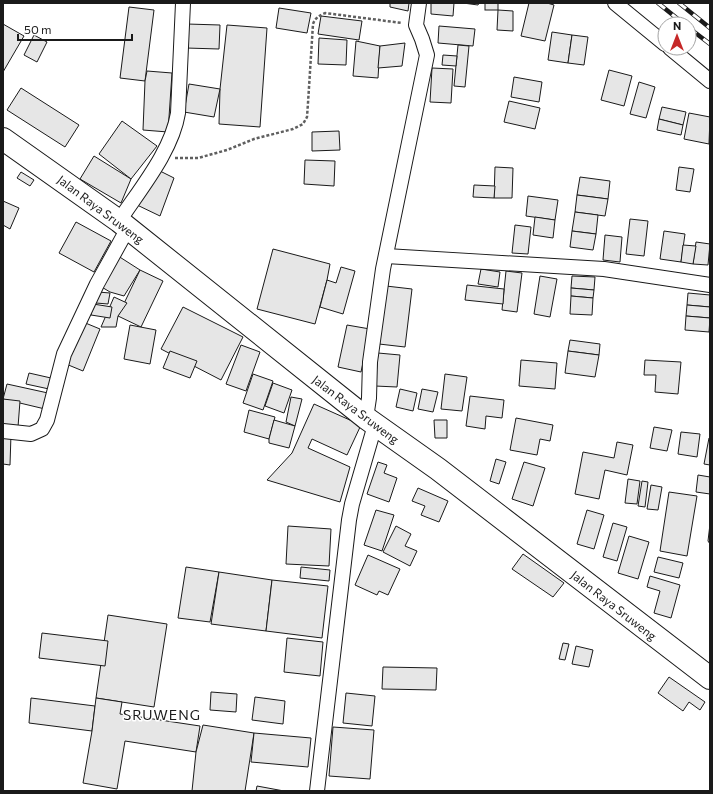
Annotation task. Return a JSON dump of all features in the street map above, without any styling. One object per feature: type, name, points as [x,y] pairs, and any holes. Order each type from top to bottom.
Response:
[{"type":"highway","name":"Jalan Raya Sruweng","points":[[3,139],[124,225],[370,422],[444,474],[710,678]]},
{"type":"street","points":[[3,431],[31,434],[42,429],[47,420],[64,354],[124,225],[161,159],[176,126],[178,113],[183,3]]},
{"type":"street","points":[[317,791],[349,520],[370,422],[370,362],[379,294],[427,55],[416,25],[419,3]]},
{"type":"street","points":[[615,3],[657,37]]},
{"type":"street","points":[[680,56],[710,81]]},
{"type":"street","points":[[386,256],[604,269],[710,285]]},
{"type":"path","points":[[161,159],[198,158],[227,150],[254,139],[293,129],[303,124],[307,117],[312,24],[319,16],[325,13],[416,25]]},
{"type":"building","points":[[390,3],[409,3],[408,11],[390,7]]},
{"type":"building","points":[[431,3],[454,3],[453,16],[431,14]]},
{"type":"building","points":[[463,3],[479,3],[478,5]]},
{"type":"building","points":[[485,3],[498,3],[498,10],[485,10]]},
{"type":"building","points":[[529,3],[547,3],[554,5],[545,41],[521,36]]},
{"type":"building","points":[[129,7],[154,10],[145,81],[120,78]]},
{"type":"building","points":[[279,8],[311,13],[307,33],[276,28]]},
{"type":"building","points":[[498,10],[513,11],[513,31],[497,30]]},
{"type":"building","points":[[321,16],[362,21],[359,40],[318,34]]},
{"type":"building","points":[[3,24],[24,36],[3,72]]},
{"type":"building","points":[[187,24],[220,25],[219,49],[186,48]]},
{"type":"building","points":[[227,25],[267,28],[260,127],[219,124],[220,89]]},
{"type":"building","points":[[439,26],[475,29],[473,46],[438,43]]},
{"type":"building","points":[[552,32],[572,35],[568,63],[548,60]]},
{"type":"building","points":[[34,35],[47,42],[37,62],[24,55]]},
{"type":"building","points":[[572,35],[588,37],[584,65],[568,63]]},
{"type":"building","points":[[319,38],[347,40],[346,65],[318,64]]},
{"type":"building","points":[[356,41],[380,46],[378,78],[353,76]]},
{"type":"building","points":[[405,43],[402,66],[378,68],[380,46]]},
{"type":"building","points":[[458,45],[469,46],[465,87],[454,86]]},
{"type":"building","points":[[443,55],[457,56],[456,66],[442,65]]},
{"type":"building","points":[[432,68],[453,69],[451,103],[430,102]]},
{"type":"building","points":[[609,70],[632,76],[624,106],[601,100]]},
{"type":"building","points":[[147,71],[172,73],[168,132],[143,130],[145,81]]},
{"type":"building","points":[[514,77],[542,82],[539,102],[511,97]]},
{"type":"building","points":[[639,82],[655,87],[646,118],[630,114]]},
{"type":"building","points":[[189,84],[220,89],[214,117],[184,112]]},
{"type":"building","points":[[21,88],[79,125],[65,147],[7,110]]},
{"type":"building","points":[[509,101],[540,108],[535,129],[504,122]]},
{"type":"building","points":[[662,107],[686,112],[683,125],[659,119]]},
{"type":"building","points":[[689,113],[710,117],[709,144],[684,139]]},
{"type":"building","points":[[659,119],[683,125],[681,135],[657,130]]},
{"type":"building","points":[[122,121],[157,146],[131,179],[99,154]]},
{"type":"building","points":[[339,131],[340,150],[312,151],[312,132]]},
{"type":"building","points":[[94,156],[131,179],[121,203],[80,179]]},
{"type":"building","points":[[305,160],[335,161],[334,186],[304,184]]},
{"type":"building","points":[[495,167],[513,168],[512,198],[494,198]]},
{"type":"building","points":[[679,167],[694,169],[690,192],[676,190]]},
{"type":"building","points":[[156,169],[174,178],[160,216],[135,204]]},
{"type":"building","points":[[21,172],[34,180],[30,186],[17,178]]},
{"type":"building","points":[[580,177],[610,181],[608,199],[577,195]]},
{"type":"building","points":[[474,185],[495,186],[494,198],[473,197]]},
{"type":"building","points":[[577,195],[608,199],[605,216],[575,212]]},
{"type":"building","points":[[528,196],[558,200],[555,220],[526,216]]},
{"type":"building","points":[[3,201],[19,208],[10,229],[3,225]]},
{"type":"building","points":[[575,212],[598,215],[596,234],[572,231]]},
{"type":"building","points":[[535,217],[555,220],[553,238],[533,235]]},
{"type":"building","points":[[630,219],[648,221],[644,256],[626,254]]},
{"type":"building","points":[[76,222],[111,241],[94,272],[59,253]]},
{"type":"building","points":[[515,225],[531,227],[528,254],[512,253]]},
{"type":"building","points":[[572,231],[596,234],[593,250],[570,247]]},
{"type":"building","points":[[664,231],[685,234],[681,262],[660,259]]},
{"type":"building","points":[[605,235],[622,237],[620,262],[603,260]]},
{"type":"building","points":[[696,242],[710,244],[708,265],[693,264]]},
{"type":"building","points":[[683,245],[696,246],[693,264],[681,262]]},
{"type":"building","points":[[273,249],[330,264],[315,324],[257,309]]},
{"type":"building","points":[[115,254],[140,270],[124,296],[110,292],[100,286]]},
{"type":"building","points":[[341,267],[355,271],[343,314],[320,307],[327,280],[336,283]]},
{"type":"building","points":[[481,269],[500,272],[498,287],[478,284]]},
{"type":"building","points":[[140,270],[163,281],[141,327],[118,316]]},
{"type":"building","points":[[506,271],[522,273],[517,312],[502,310]]},
{"type":"building","points":[[540,276],[557,279],[550,317],[534,314]]},
{"type":"building","points":[[572,276],[595,277],[594,290],[571,288]]},
{"type":"building","points":[[467,285],[504,289],[503,304],[465,300]]},
{"type":"building","points":[[386,286],[412,289],[405,347],[379,344]]},
{"type":"building","points":[[571,288],[594,290],[593,298],[571,296]]},
{"type":"building","points":[[98,292],[110,293],[108,304],[96,303]]},
{"type":"building","points":[[688,293],[710,295],[710,307],[687,305]]},
{"type":"building","points":[[571,296],[593,298],[592,315],[570,314]]},
{"type":"building","points":[[114,297],[127,303],[118,316],[116,327],[101,327]]},
{"type":"building","points":[[93,304],[112,307],[110,318],[91,315]]},
{"type":"building","points":[[687,305],[710,307],[710,318],[686,316]]},
{"type":"building","points":[[183,307],[243,337],[221,380],[161,349]]},
{"type":"building","points":[[686,316],[710,318],[709,332],[685,330]]},
{"type":"building","points":[[83,322],[100,329],[83,371],[66,364]]},
{"type":"building","points":[[130,325],[156,330],[150,364],[124,359]]},
{"type":"building","points":[[347,325],[370,329],[361,372],[338,367]]},
{"type":"building","points":[[570,340],[600,344],[599,355],[568,351]]},
{"type":"building","points":[[241,345],[260,352],[246,391],[226,384]]},
{"type":"building","points":[[170,351],[197,361],[190,378],[163,368]]},
{"type":"building","points":[[568,351],[599,355],[595,377],[565,373]]},
{"type":"building","points":[[378,353],[400,355],[397,387],[375,386]]},
{"type":"building","points":[[521,360],[557,363],[555,389],[519,386]]},
{"type":"building","points":[[645,360],[681,362],[678,394],[655,392],[656,375],[644,375]]},
{"type":"building","points":[[29,373],[51,378],[49,389],[26,384]]},
{"type":"building","points":[[253,374],[273,381],[263,410],[243,403]]},
{"type":"building","points":[[445,374],[467,377],[462,411],[441,409]]},
{"type":"building","points":[[273,383],[292,390],[284,413],[265,406]]},
{"type":"building","points":[[7,384],[48,393],[45,409],[3,399]]},
{"type":"building","points":[[400,389],[417,393],[413,411],[396,407]]},
{"type":"building","points":[[422,389],[438,392],[433,412],[418,409]]},
{"type":"building","points":[[470,396],[504,400],[502,418],[486,416],[485,429],[466,426]]},
{"type":"building","points":[[291,397],[302,399],[295,426],[286,422]]},
{"type":"building","points":[[3,399],[20,401],[18,427],[3,425]]},
{"type":"building","points":[[314,404],[361,425],[347,455],[312,439],[308,448],[350,467],[340,502],[267,480],[292,453]]},
{"type":"building","points":[[249,410],[275,417],[269,439],[244,432]]},
{"type":"building","points":[[516,418],[553,425],[550,441],[540,439],[537,455],[510,450]]},
{"type":"building","points":[[274,420],[295,426],[289,448],[269,443]]},
{"type":"building","points":[[434,420],[447,420],[447,438],[435,438]]},
{"type":"building","points":[[654,427],[672,430],[667,451],[650,448]]},
{"type":"building","points":[[681,432],[700,434],[697,457],[678,454]]},
{"type":"building","points":[[3,434],[11,434],[10,465],[3,464]]},
{"type":"building","points":[[710,438],[710,465],[704,464]]},
{"type":"building","points":[[617,442],[633,445],[627,475],[605,470],[599,499],[575,494],[583,452],[614,458]]},
{"type":"building","points":[[496,459],[506,462],[499,484],[490,481]]},
{"type":"building","points":[[378,462],[387,465],[384,473],[397,478],[389,502],[367,494]]},
{"type":"building","points":[[524,462],[545,468],[533,506],[512,499]]},
{"type":"building","points":[[698,475],[710,477],[710,494],[696,492]]},
{"type":"building","points":[[628,479],[640,481],[637,504],[625,503]]},
{"type":"building","points":[[642,481],[648,482],[645,507],[638,506]]},
{"type":"building","points":[[651,485],[662,487],[658,510],[647,509]]},
{"type":"building","points":[[418,488],[448,501],[439,522],[421,515],[425,506],[412,501]]},
{"type":"building","points":[[669,492],[697,496],[687,556],[660,551]]},
{"type":"building","points":[[376,510],[394,515],[382,551],[364,545]]},
{"type":"building","points":[[587,510],[604,515],[594,549],[577,544]]},
{"type":"building","points":[[613,523],[627,527],[617,561],[603,557]]},
{"type":"building","points":[[710,524],[710,544],[708,541]]},
{"type":"building","points":[[288,526],[331,529],[329,566],[286,564]]},
{"type":"building","points":[[396,526],[411,534],[405,546],[417,551],[410,566],[383,552]]},
{"type":"building","points":[[629,536],[649,542],[638,579],[618,573]]},
{"type":"building","points":[[523,554],[564,583],[553,597],[512,569]]},
{"type":"building","points":[[368,555],[400,569],[388,595],[379,591],[377,595],[355,585]]},
{"type":"building","points":[[658,557],[683,563],[679,578],[654,572]]},
{"type":"building","points":[[186,567],[219,572],[210,622],[178,618]]},
{"type":"building","points":[[301,567],[330,570],[329,581],[300,578]]},
{"type":"building","points":[[219,572],[272,580],[266,631],[211,624]]},
{"type":"building","points":[[650,576],[680,585],[671,618],[654,613],[660,591],[647,587]]},
{"type":"building","points":[[272,580],[328,586],[322,638],[266,631]]},
{"type":"building","points":[[108,615],[167,624],[154,707],[96,698]]},
{"type":"building","points":[[42,633],[108,641],[105,666],[39,658]]},
{"type":"building","points":[[287,638],[323,642],[320,676],[284,672]]},
{"type":"building","points":[[563,643],[569,644],[565,660],[559,659]]},
{"type":"building","points":[[576,646],[593,650],[589,667],[572,664]]},
{"type":"building","points":[[383,667],[437,668],[436,690],[382,689]]},
{"type":"building","points":[[669,677],[705,702],[700,710],[689,702],[683,711],[658,693]]},
{"type":"building","points":[[211,692],[237,694],[236,712],[210,710]]},
{"type":"building","points":[[346,693],[375,696],[372,726],[343,723]]},
{"type":"building","points":[[255,697],[285,701],[283,724],[252,720]]},
{"type":"building","points":[[31,698],[95,706],[92,731],[29,723]]},
{"type":"building","points":[[96,698],[122,702],[120,714],[200,726],[196,752],[125,741],[117,789],[83,783]]},
{"type":"building","points":[[203,725],[254,733],[245,791],[192,791],[196,752]]},
{"type":"building","points":[[333,727],[374,730],[370,779],[329,776]]},
{"type":"building","points":[[254,733],[311,738],[308,767],[251,762]]},
{"type":"building","points":[[257,786],[284,791],[256,791]]},
{"type":"railway","points":[[658,3],[674,16]]},
{"type":"railway","points":[[679,3],[710,28]]},
{"type":"railway","points":[[697,34],[710,44]]},
{"type":"district","name":"SRUWENG","points":[[162,714]]}]
